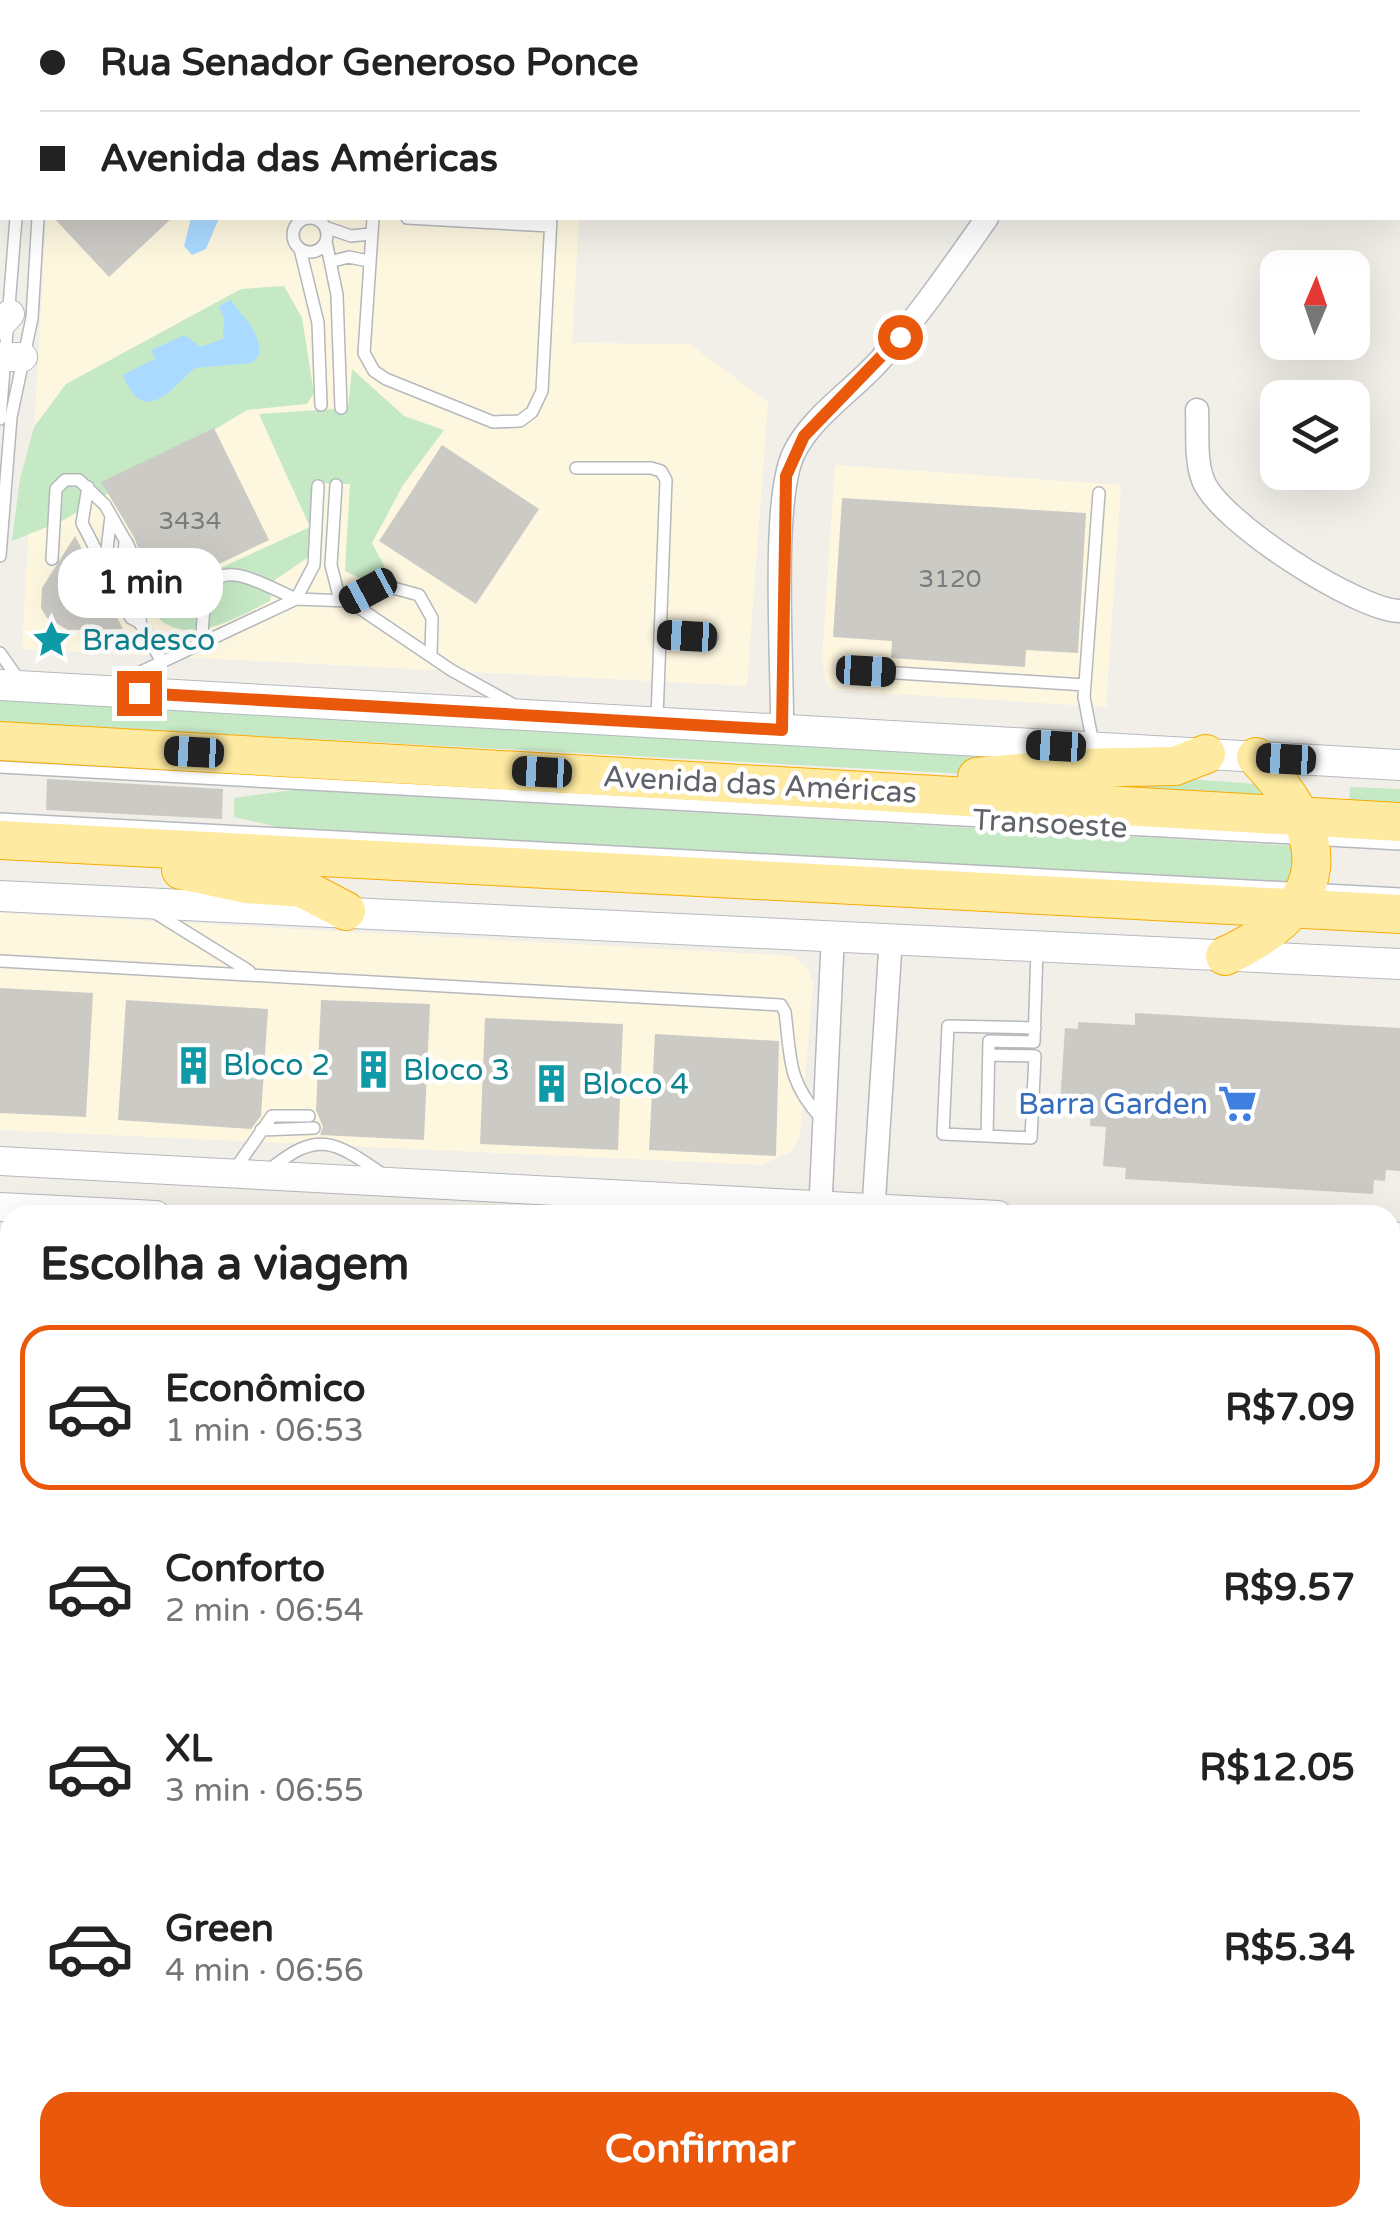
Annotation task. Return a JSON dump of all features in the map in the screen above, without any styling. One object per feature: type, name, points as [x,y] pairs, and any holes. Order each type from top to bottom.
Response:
[{"type":"highway","name":"Avenida das Américas","points":[[0,741],[852,790],[1307,828],[1400,822]]},
{"type":"highway","points":[[852,790],[872,782],[905,778],[1175,766],[1206,754]]},
{"type":"highway","points":[[1225,956],[1253,943],[1298,899],[1312,866],[1307,828],[1256,757]]},
{"type":"highway","points":[[0,840],[1298,899],[1400,914]]},
{"type":"highway","points":[[123,847],[166,867],[312,891],[346,911]]},
{"type":"main road","name":"Avenida das Américas","points":[[12,686],[1400,765]]},
{"type":"main road","points":[[0,896],[891,936],[1400,964]]},
{"type":"street","points":[[782,730],[783,505],[793,454],[804,436],[920,312],[987,220]]},
{"type":"street","points":[[1196,410],[1202,479],[1222,510],[1250,534],[1369,606],[1400,610]]},
{"type":"street","points":[[820,1205],[833,934]]},
{"type":"street","points":[[873,1205],[891,936]]},
{"type":"street","points":[[0,1161],[394,1182],[660,1205]]},
{"type":"lane","points":[[0,556],[10,417],[10,357],[5,319],[16,220]]},
{"type":"lane","points":[[0,419],[10,357],[32,318],[38,220]]},
{"type":"lane","points":[[373,220],[364,353],[374,371],[430,400],[493,422],[520,420],[532,412],[542,391],[550,222],[478,220]]},
{"type":"lane","points":[[294,222],[294,242],[300,250],[318,322],[321,405]]},
{"type":"lane","points":[[324,227],[342,235],[370,234]]},
{"type":"lane","points":[[300,250],[316,251],[324,227]]},
{"type":"lane","points":[[324,227],[333,260],[340,408]]},
{"type":"lane","points":[[333,260],[349,257],[368,261]]},
{"type":"lane","points":[[340,352],[364,353]]},
{"type":"lane","points":[[576,468],[661,470],[668,493],[657,722]]},
{"type":"lane","points":[[52,559],[56,489],[72,479],[88,487],[126,540],[123,574],[141,608],[140,623]]},
{"type":"lane","points":[[336,485],[330,564],[344,601],[530,715]]},
{"type":"lane","points":[[100,691],[296,599],[314,565],[318,486]]},
{"type":"lane","points":[[88,487],[81,518],[131,618],[140,623],[162,662]]},
{"type":"lane","points":[[1095,748],[1087,728],[1085,684],[1099,493]]},
{"type":"lane","points":[[104,569],[111,516]]},
{"type":"lane","points":[[202,642],[202,598],[216,580],[238,574],[296,599],[344,601],[386,586],[419,595],[432,618],[431,656]]},
{"type":"lane","points":[[662,635],[712,638]]},
{"type":"lane","points":[[0,654],[12,686]]},
{"type":"lane","points":[[866,671],[1085,684]]},
{"type":"lane","name":"Transoeste","points":[[0,767],[44,770],[68,777],[183,782],[220,778],[1307,828],[1400,844]]},
{"type":"lane","name":"Transoeste","points":[[0,819],[46,822],[59,815],[213,822],[229,830],[1298,899],[1400,894]]},
{"type":"lane","points":[[142,904],[252,973]]},
{"type":"lane","points":[[987,1136],[989,1041],[1034,1042],[1038,946]]},
{"type":"lane","points":[[0,961],[780,1005],[785,1012],[792,1075],[801,1096],[824,1120]]},
{"type":"lane","points":[[989,1055],[1034,1056],[1032,1138],[943,1134],[948,1026],[1035,1028]]},
{"type":"lane","points":[[232,1174],[272,1116],[312,1122]]},
{"type":"shaded area","points":[[46,220],[579,220],[572,343],[689,344],[768,402],[747,686],[22,649]]},
{"type":"shaded area","points":[[835,465],[1121,485],[1106,707],[833,690],[826,683],[822,659]]},
{"type":"shaded area","points":[[0,913],[795,956],[807,968],[813,984],[800,1135],[792,1151],[762,1165],[0,1130]]},
{"type":"green space","points":[[284,286],[302,318],[314,393],[307,404],[247,410],[64,520],[12,541],[20,479],[34,427],[66,384],[241,289]]},
{"type":"green space","points":[[352,369],[404,416],[444,430],[403,485],[372,543],[385,567],[364,580],[345,571],[350,484],[312,483],[310,556],[272,582],[270,601],[206,628],[175,628],[161,620],[149,606],[157,597],[310,527],[259,414],[348,408]]},
{"type":"green space","points":[[0,700],[973,756],[1034,766],[967,774],[0,722]]},
{"type":"green space","points":[[1162,777],[1255,784],[1272,797],[990,786]]},
{"type":"green space","points":[[1350,787],[1400,789],[1400,809],[1349,806]]},
{"type":"green space","points":[[293,790],[1297,846],[1294,885],[299,832],[234,817],[234,798]]},
{"type":"water","points":[[190,220],[218,220],[206,249],[192,255],[184,246]]},
{"type":"water","points":[[231,300],[257,337],[260,354],[252,363],[195,368],[167,393],[149,402],[131,391],[123,375],[155,359],[151,350],[185,335],[200,347],[223,339],[224,319],[219,306]]},
{"type":"building","points":[[56,220],[170,220],[109,277]]},
{"type":"building","points":[[214,428],[269,540],[156,594],[134,537],[101,482]]},
{"type":"building","points":[[442,445],[539,509],[476,604],[379,541]]},
{"type":"building","points":[[842,498],[1086,513],[1078,653],[1026,650],[1025,667],[891,658],[892,641],[833,637]]},
{"type":"building","name":"Bradesco","points":[[75,536],[123,629],[68,630],[47,618],[41,608],[42,588]]},
{"type":"building","points":[[47,779],[223,789],[222,819],[46,810]]},
{"type":"building","points":[[0,988],[93,993],[86,1117],[0,1113]]},
{"type":"building","name":"Bloco 2","points":[[126,1000],[268,1009],[261,1116],[251,1129],[118,1120]]},
{"type":"building","name":"Bloco 3","points":[[321,1000],[430,1004],[424,1140],[320,1135],[323,1127],[316,1110]]},
{"type":"building","name":"Barra Garden","points":[[1135,1013],[1400,1028],[1400,1171],[1386,1170],[1385,1181],[1374,1180],[1373,1194],[1125,1179],[1126,1168],[1103,1166],[1106,1127],[1090,1126],[1091,1105],[1060,1103],[1065,1028],[1078,1029],[1078,1022],[1135,1025]]},
{"type":"building","name":"Bloco 4","points":[[485,1018],[623,1024],[618,1150],[480,1144]]},
{"type":"building","points":[[655,1034],[779,1041],[776,1156],[649,1150]]},
{"type":"place","name":"Bradesco","points":[[52,640]]},
{"type":"place","name":"Bloco 2","points":[[193,1065]]},
{"type":"place","name":"Bloco 3","points":[[373,1070]]},
{"type":"place","name":"Bloco 4","points":[[552,1084]]},
{"type":"place","name":"Barra Garden","points":[[1238,1104]]},
{"type":"route","points":[[139,693],[782,730],[786,476],[804,436],[900,337]]}]
